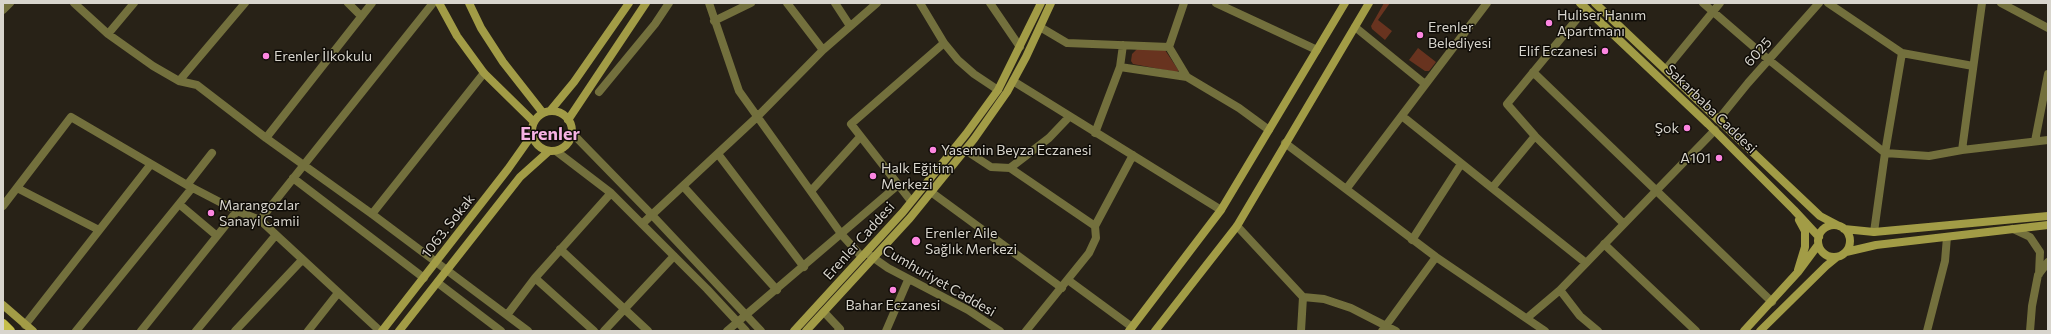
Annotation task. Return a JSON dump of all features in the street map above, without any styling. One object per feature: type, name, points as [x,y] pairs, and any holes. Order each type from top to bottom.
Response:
[{"type":"main road","points":[[439,3],[457,36],[484,73],[534,122]]},
{"type":"main road","points":[[469,3],[481,28],[500,56],[547,112],[563,115],[568,120],[572,133],[566,145],[552,151],[538,146],[532,135],[534,122],[547,112],[574,82],[629,3]]},
{"type":"main road","points":[[568,120],[646,3]]},
{"type":"main road","name":"Erenler Caddesi","points":[[794,331],[864,255],[966,134],[998,90],[1041,3]]},
{"type":"main road","name":"Erenler Caddesi","points":[[806,331],[931,192],[965,150],[1013,81],[1051,3]]},
{"type":"main road","points":[[1130,329],[1221,210],[1345,3]]},
{"type":"main road","points":[[1155,331],[1236,226],[1369,3]]},
{"type":"main road","name":"Sakarbaba Caddesi","points":[[1595,3],[1820,216],[1841,227],[1874,232],[2048,216]]},
{"type":"main road","name":"Sakarbaba Caddesi","points":[[1583,6],[1715,130],[1794,210],[1818,241]]},
{"type":"main road","name":"1063. Sokak","points":[[381,331],[508,169],[532,135]]},
{"type":"main road","name":"1063. Sokak","points":[[399,331],[520,177],[552,151]]},
{"type":"main road","points":[[1794,210],[1805,231],[1804,247],[1798,272]]},
{"type":"main road","points":[[1744,331],[1798,272],[1824,229],[1834,225],[1841,227],[1847,232],[1850,242],[1846,252]]},
{"type":"main road","points":[[1760,331],[1826,266],[1846,252],[1876,245],[2048,225]]},
{"type":"main road","points":[[1818,241],[1827,256],[1837,257]]},
{"type":"main road","points":[[3,305],[33,331]]},
{"type":"main road","points":[[3,324],[10,331]]},
{"type":"street","points":[[3,10],[10,3]]},
{"type":"street","points":[[74,3],[108,34],[153,66],[179,81],[197,85],[266,138],[372,214],[528,331]]},
{"type":"street","points":[[108,34],[134,3]]},
{"type":"street","points":[[179,81],[245,3]]},
{"type":"street","points":[[348,3],[361,16]]},
{"type":"street","points":[[266,138],[372,3]]},
{"type":"street","points":[[260,220],[433,3]]},
{"type":"street","points":[[599,92],[655,24],[669,3]]},
{"type":"street","name":"Cumhuriyet Caddesi","points":[[709,3],[739,90],[842,235],[864,255],[873,258],[908,280],[968,310],[1000,331]]},
{"type":"street","points":[[714,21],[751,3]]},
{"type":"street","points":[[787,3],[823,50]]},
{"type":"street","points":[[835,3],[850,26]]},
{"type":"street","points":[[642,224],[757,117],[823,50],[877,3]]},
{"type":"street","points":[[920,3],[944,43],[969,70],[998,90]]},
{"type":"street","points":[[990,3],[1020,47]]},
{"type":"street","points":[[1184,3],[1169,47],[1186,77]]},
{"type":"street","points":[[1216,3],[1317,50]]},
{"type":"street","points":[[1347,188],[1487,3]]},
{"type":"street","points":[[1703,3],[1769,60],[1885,153],[1929,156],[1962,150],[2048,140]]},
{"type":"street","points":[[1666,69],[1720,3]]},
{"type":"street","name":"6025","points":[[1718,120],[1819,3]]},
{"type":"street","points":[[1828,3],[1902,54],[1973,66]]},
{"type":"street","points":[[1962,150],[1982,3]]},
{"type":"street","points":[[2001,3],[2048,28]]},
{"type":"street","points":[[1583,6],[1507,104],[1535,136],[1624,224]]},
{"type":"street","points":[[1040,27],[1067,43],[1169,47]]},
{"type":"street","points":[[1355,27],[1425,84]]},
{"type":"street","points":[[911,201],[860,138],[851,124],[944,43]]},
{"type":"street","points":[[1095,133],[1120,67],[1122,45]]},
{"type":"street","points":[[1874,232],[1885,153],[1902,54]]},
{"type":"street","points":[[1120,67],[1186,77],[1240,108],[1269,130]]},
{"type":"street","points":[[1533,72],[1772,302]]},
{"type":"street","points":[[372,214],[484,73]]},
{"type":"street","points":[[2035,141],[2048,74]]},
{"type":"street","points":[[1013,81],[1068,117],[1133,155],[1221,210]]},
{"type":"street","points":[[1402,116],[1586,263]]},
{"type":"street","points":[[3,206],[71,117],[190,186],[237,211],[260,220],[275,236],[381,331]]},
{"type":"street","points":[[965,150],[991,167],[1004,169],[1010,168],[1044,143],[1068,117]]},
{"type":"street","points":[[1527,318],[1560,290],[1715,130]]},
{"type":"street","points":[[572,133],[652,215],[761,331]]},
{"type":"street","points":[[1492,188],[1535,136]]},
{"type":"street","points":[[810,191],[860,138]]},
{"type":"street","points":[[1285,143],[1347,188],[1412,240],[1545,331]]},
{"type":"street","points":[[552,151],[611,193],[746,331]]},
{"type":"street","points":[[76,331],[179,204],[212,153]]},
{"type":"street","points":[[718,154],[804,267]]},
{"type":"street","points":[[1026,331],[1090,253],[1096,238],[1096,226],[1133,155]]},
{"type":"street","points":[[25,325],[151,164]]},
{"type":"street","points":[[1412,240],[1461,164]]},
{"type":"street","points":[[1010,168],[1096,226]]},
{"type":"street","points":[[293,178],[424,278]]},
{"type":"street","points":[[683,186],[777,290]]},
{"type":"street","points":[[727,331],[898,186]]},
{"type":"street","points":[[17,188],[98,230]]},
{"type":"street","points":[[931,192],[1062,288]]},
{"type":"street","points":[[507,315],[535,278],[611,193]]},
{"type":"street","points":[[179,204],[217,236]]},
{"type":"street","points":[[141,331],[237,211]]},
{"type":"street","points":[[1236,226],[1303,297],[1324,299],[1351,308],[1384,328],[1396,331]]},
{"type":"street","points":[[2013,229],[2030,237],[2040,252],[2030,331]]},
{"type":"street","points":[[196,331],[275,236]]},
{"type":"street","points":[[1927,331],[1945,261],[1947,237]]},
{"type":"street","points":[[1604,244],[1696,331]]},
{"type":"street","points":[[560,249],[648,331]]},
{"type":"street","points":[[604,331],[674,256]]},
{"type":"street","points":[[1384,328],[1436,257]]},
{"type":"street","points":[[235,331],[302,260]]},
{"type":"street","points":[[2038,275],[2048,262]]},
{"type":"street","points":[[535,278],[594,331]]},
{"type":"street","points":[[886,331],[908,280]]},
{"type":"street","points":[[1068,280],[1130,329]]},
{"type":"street","points":[[438,283],[501,331]]},
{"type":"street","points":[[1560,290],[1580,316],[1598,331]]},
{"type":"street","points":[[308,331],[338,292]]},
{"type":"street","points":[[1301,331],[1303,297]]},
{"type":"street","points":[[824,312],[840,329],[838,331]]},
{"type":"shaded area","points":[[1384,3],[1390,3],[1378,20],[1392,31],[1385,40],[1372,29],[1371,26]]},
{"type":"shaded area","points":[[1138,48],[1165,50],[1179,71],[1176,72],[1133,64],[1131,61],[1132,54]]},
{"type":"shaded area","points":[[1418,48],[1436,62],[1429,71],[1425,71],[1409,60]]},
{"type":"place","name":"Huliser Hanım Apartmanı","points":[[1549,23]]},
{"type":"place","name":"Erenler Belediyesi","points":[[1420,35]]},
{"type":"place","name":"Elif Eczanesi","points":[[1605,51]]},
{"type":"place","name":"Erenler İlkokulu","points":[[266,56]]},
{"type":"place","name":"Şok","points":[[1687,128]]},
{"type":"place","name":"Yasemin Beyza Eczanesi","points":[[933,150]]},
{"type":"place","name":"A101","points":[[1719,158]]},
{"type":"place","name":"Halk Eğitim Merkezi","points":[[873,176]]},
{"type":"place","name":"Marangozlar Sanayi Camii","points":[[211,213]]},
{"type":"place","name":"Erenler Aile Sağlık Merkezi","points":[[916,241]]},
{"type":"place","name":"Bahar Eczanesi","points":[[893,290]]},
{"type":"district","name":"Erenler","points":[[550,134]]}]
